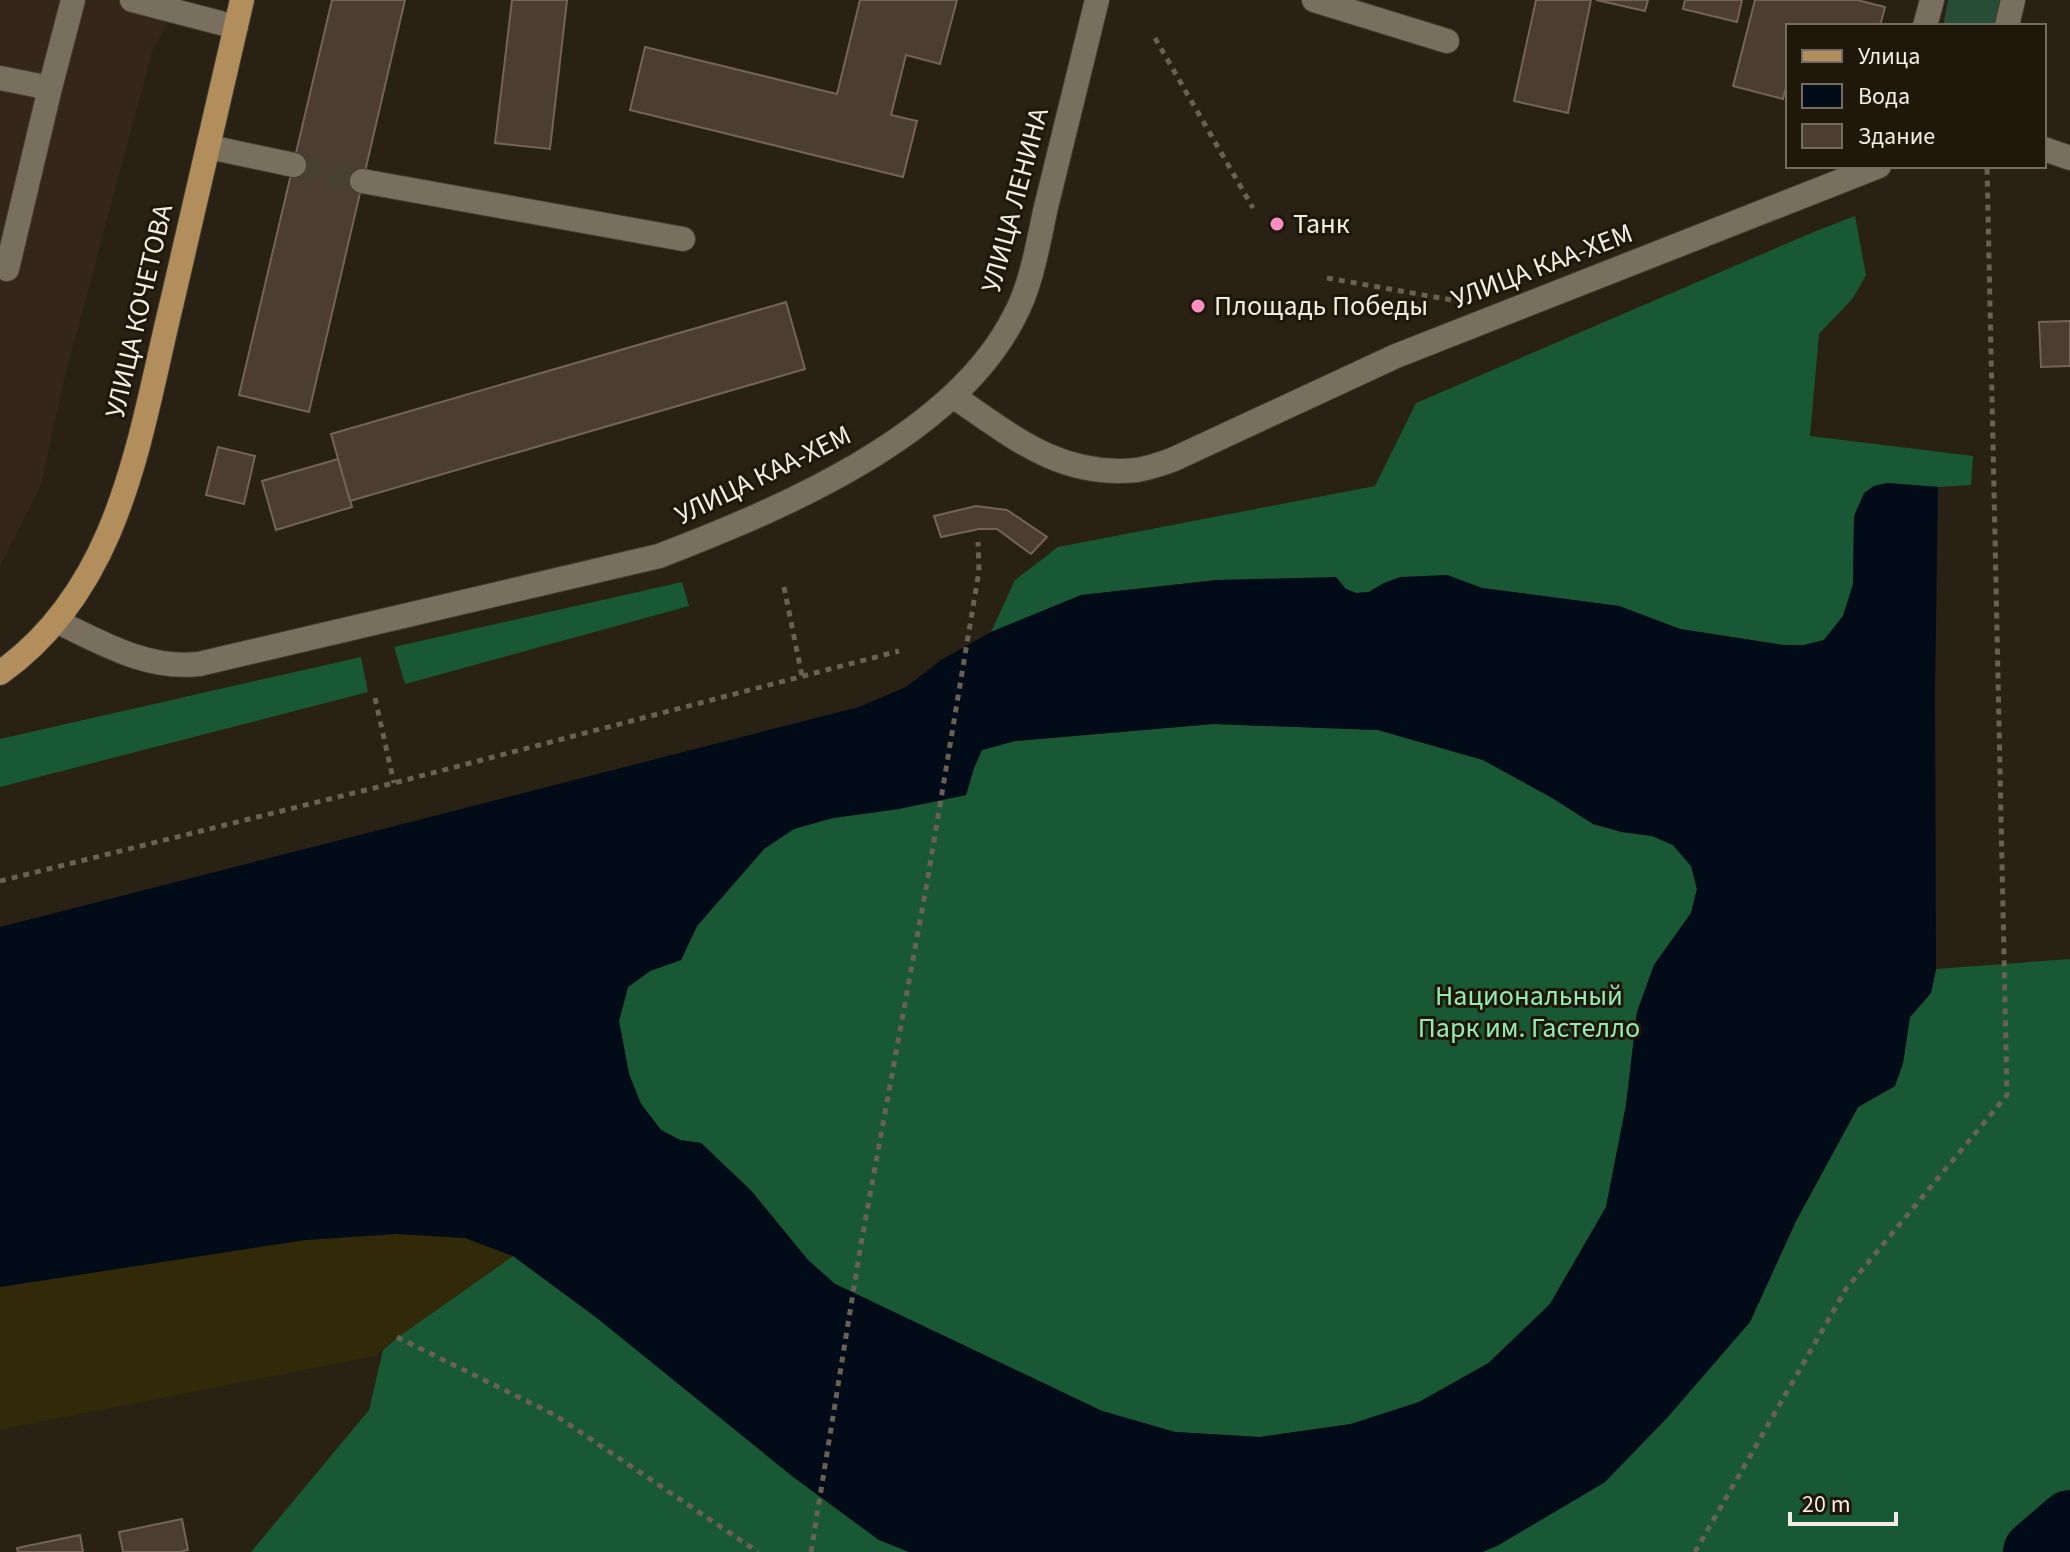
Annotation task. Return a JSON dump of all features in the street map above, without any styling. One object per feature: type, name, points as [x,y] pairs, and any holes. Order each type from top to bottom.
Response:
[{"type":"main road","name":"УЛИЦА КОЧЕТОВА","points":[[56,621],[85,581],[107,540],[122,501],[242,0]]},
{"type":"main road","points":[[0,673],[33,647],[56,621]]},
{"type":"street","points":[[7,269],[73,0]]},
{"type":"street","points":[[132,0],[236,27]]},
{"type":"street","name":"УЛИЦА ЛЕНИНА","points":[[953,396],[981,368],[1016,314],[1036,250],[1097,0]]},
{"type":"street","points":[[1314,0],[1447,41]]},
{"type":"street","points":[[1926,24],[1932,0]]},
{"type":"street","points":[[2007,24],[2013,0]]},
{"type":"street","points":[[0,78],[50,88]]},
{"type":"street","points":[[209,147],[294,165]]},
{"type":"street","points":[[2046,150],[2070,158]]},
{"type":"street","name":"УЛИЦА КАА-ХЕМ","points":[[56,621],[134,657],[185,665],[283,645],[659,556],[727,530],[810,491],[915,427],[953,396],[1028,447],[1053,459],[1104,470],[1138,470],[1172,460],[1396,356],[1874,168]]},
{"type":"street","points":[[362,181],[683,239]]},
{"type":"path","points":[[1155,38],[1253,208]]},
{"type":"path","points":[[1695,1552],[1846,1289],[2007,1095],[1987,168]]},
{"type":"path","points":[[1327,278],[1510,311]]},
{"type":"path","points":[[811,1552],[861,1244],[927,883],[979,571],[978,542]]},
{"type":"path","points":[[784,587],[802,676]]},
{"type":"path","points":[[0,881],[394,783],[899,651]]},
{"type":"path","points":[[375,698],[394,783]]},
{"type":"path","points":[[397,1337],[555,1415],[758,1552]]},
{"type":"shaded area","points":[[0,0],[174,0],[169,21],[153,49],[65,376],[41,485],[0,566]]},
{"type":"green space","points":[[1948,0],[2005,0],[1999,24],[1943,24]]},
{"type":"green space","points":[[1855,216],[1866,275],[1853,298],[1819,334],[1810,436],[1973,456],[1971,485],[1938,487],[1887,483],[1854,516],[1853,584],[1843,616],[1824,640],[1804,645],[1783,645],[1680,629],[1619,606],[1482,588],[1447,575],[1384,583],[1369,592],[1356,593],[1346,589],[1217,580],[1082,595],[991,632],[1015,580],[1058,547],[1375,486],[1416,403]]},
{"type":"green space","points":[[682,582],[689,606],[405,684],[394,647]]},
{"type":"green space","points":[[361,657],[368,692],[0,787],[0,739]]},
{"type":"green space","name":"Национальный Парк им. Гастелло","points":[[1213,724],[1378,730],[1483,760],[1593,824],[1652,836],[1673,845],[1691,866],[1697,889],[1691,913],[1654,965],[1637,1012],[1626,1105],[1606,1207],[1550,1304],[1488,1363],[1419,1402],[1351,1424],[1260,1437],[1175,1432],[1102,1411],[835,1284],[808,1260],[751,1190],[701,1143],[680,1140],[661,1130],[641,1104],[629,1074],[619,1021],[628,987],[650,971],[681,960],[697,926],[764,849],[794,828],[833,818],[966,795],[982,750],[1015,741]]},
{"type":"green space","points":[[2070,959],[2070,1552],[1482,1552],[1605,1482],[1750,1322],[1796,1221],[1858,1107],[1895,1086],[1903,1063],[1910,1017],[1931,993],[1936,969]]},
{"type":"green space","points":[[513,1256],[597,1318],[792,1476],[879,1540],[909,1552],[251,1552],[369,1410],[383,1350]]},
{"type":"sand","points":[[397,1234],[465,1238],[513,1256],[375,1356],[0,1430],[0,1287],[305,1240]]},
{"type":"water","points":[[1887,483],[1938,487],[1936,969],[1931,993],[1910,1017],[1903,1063],[1895,1086],[1858,1107],[1796,1221],[1750,1322],[1667,1418],[1605,1482],[1497,1546],[1482,1552],[909,1552],[879,1540],[792,1476],[597,1318],[513,1256],[465,1238],[397,1234],[305,1240],[0,1287],[0,927],[859,707],[906,687],[941,660],[991,632],[1081,595],[1217,580],[1336,577],[1346,589],[1356,593],[1369,592],[1400,577],[1447,575],[1482,588],[1619,606],[1680,629],[1783,645],[1804,645],[1824,640],[1843,616],[1853,584],[1854,516],[1864,493],[1874,486]],"holes":[[[1213,724],[1378,730],[1483,760],[1593,824],[1652,836],[1673,845],[1691,866],[1697,889],[1691,913],[1654,965],[1637,1012],[1626,1105],[1606,1207],[1550,1304],[1489,1363],[1419,1402],[1351,1424],[1260,1437],[1175,1432],[1102,1411],[835,1284],[808,1260],[751,1191],[701,1143],[680,1140],[661,1130],[641,1104],[629,1074],[619,1021],[628,987],[650,971],[681,960],[697,926],[764,849],[794,829],[833,818],[966,795],[982,750],[1015,741]]]},
{"type":"building","points":[[332,0],[405,0],[309,412],[239,395]]},
{"type":"building","points":[[512,0],[567,0],[550,149],[495,143]]},
{"type":"building","points":[[860,0],[957,0],[940,64],[906,55],[891,115],[917,121],[903,177],[630,110],[645,47],[837,94]]},
{"type":"building","points":[[1536,0],[1591,0],[1568,113],[1514,101]]},
{"type":"building","points":[[1596,0],[1648,0],[1645,11]]},
{"type":"building","points":[[1685,0],[1742,0],[1737,22],[1683,9]]},
{"type":"building","points":[[1755,0],[1857,0],[1885,7],[1881,24],[1786,24],[1786,88],[1783,99],[1733,86]]},
{"type":"building","points":[[786,302],[805,369],[350,501],[331,434]]},
{"type":"building","points":[[2070,321],[2070,366],[2041,367],[2039,322]]},
{"type":"building","points":[[218,447],[255,456],[244,504],[206,495]]},
{"type":"building","points":[[338,459],[352,507],[276,530],[262,481]]},
{"type":"building","points":[[976,506],[1007,510],[1047,537],[1031,554],[997,529],[979,529],[941,537],[934,516]]},
{"type":"building","points":[[182,1519],[188,1550],[123,1552],[119,1532]]},
{"type":"building","points":[[80,1535],[83,1552],[18,1552],[17,1548]]},
{"type":"waterway","points":[[2035,1552],[2070,1522]]},
{"type":"tunnel","points":[[294,165],[362,181]]},
{"type":"place","name":"Танк","points":[[1277,224]]},
{"type":"place","name":"Площадь Победы","points":[[1198,306]]}]
